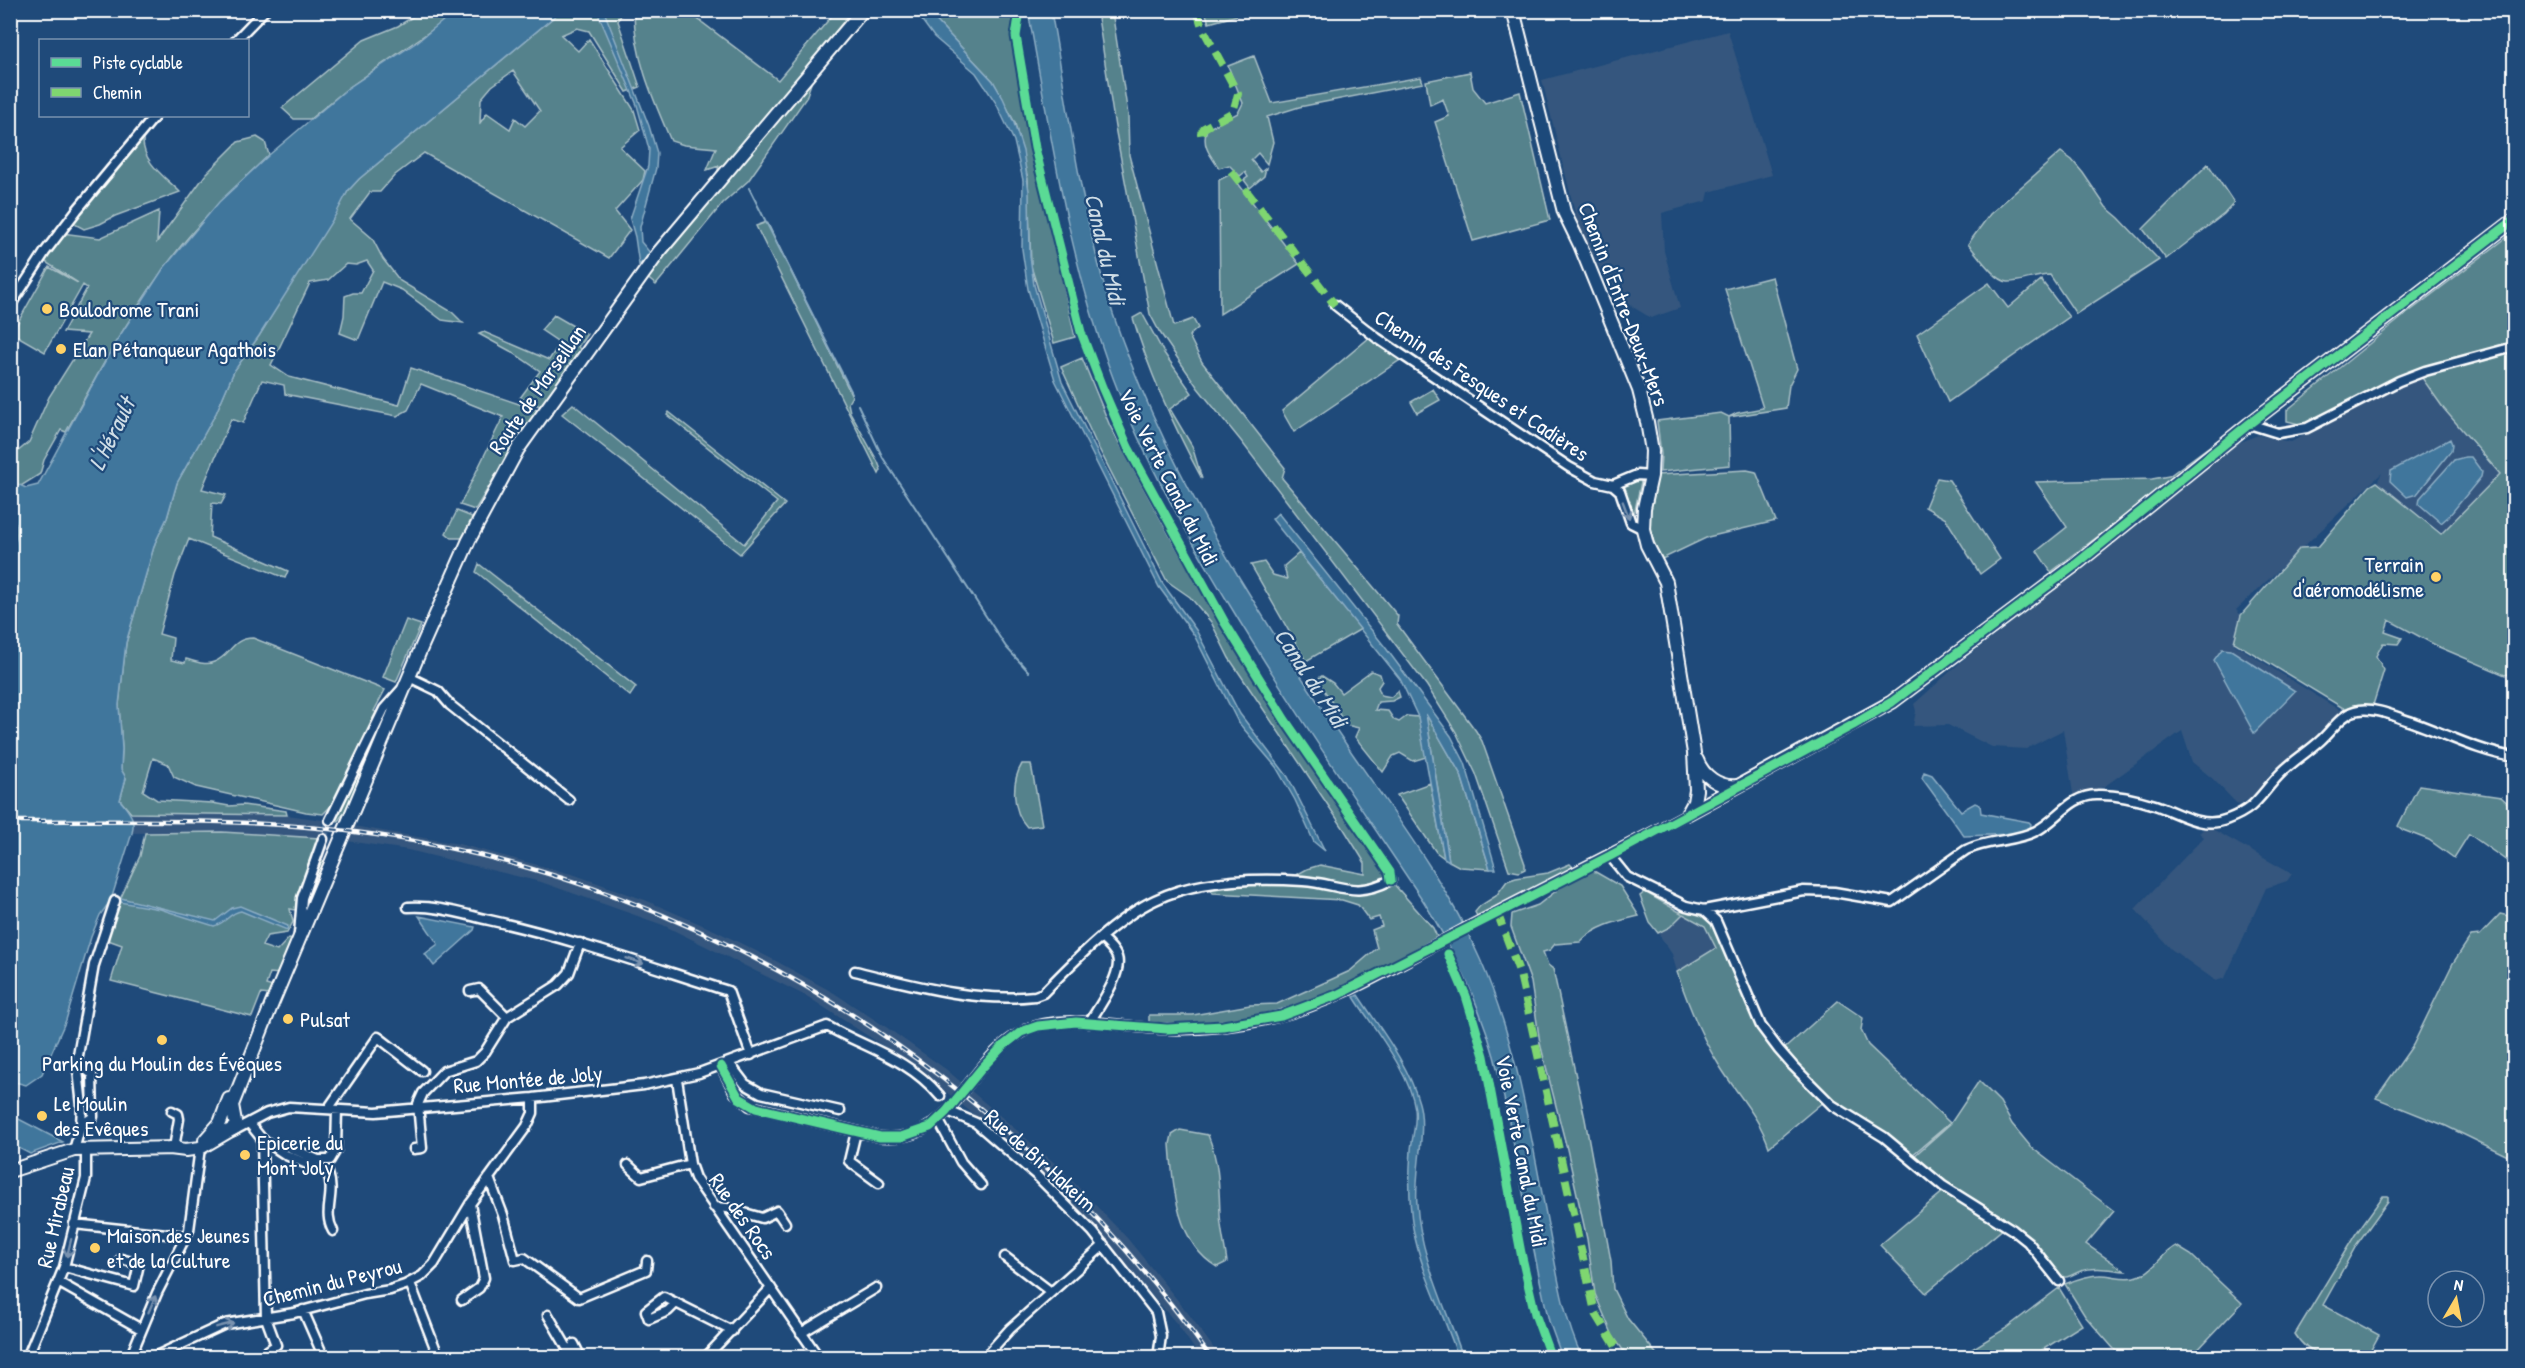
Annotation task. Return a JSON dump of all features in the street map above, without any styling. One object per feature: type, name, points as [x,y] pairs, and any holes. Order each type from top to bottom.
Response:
[{"type":"street","points":[[237,39],[265,10]]},
{"type":"street","name":"Route de Marseillan","points":[[229,1124],[236,1092],[406,682],[469,540],[518,449],[661,250],[862,10]]},
{"type":"street","name":"Chemin d'Entre-Deux-Mers","points":[[1513,10],[1564,212],[1580,245],[1639,390],[1652,451],[1651,476],[1644,508],[1643,529],[1647,545],[1666,582],[1699,786],[1706,796],[1714,799],[1716,790],[1694,753]]},
{"type":"street","points":[[10,306],[45,252],[77,210],[154,117]]},
{"type":"street","points":[[725,1064],[735,1093],[750,1106],[880,1137],[901,1137],[921,1131],[939,1121],[1003,1046],[1021,1032],[1038,1026],[1063,1022],[1185,1029],[1262,1021],[1309,1007],[1337,995],[1611,856],[1892,702],[2075,565],[2249,424],[2514,220]]},
{"type":"street","name":"Chemin des Fesques et Cadières","points":[[1335,305],[1377,338],[1559,461],[1582,475],[1613,485]]},
{"type":"street","points":[[2249,424],[2278,432],[2307,428],[2399,381],[2425,371],[2514,347]]},
{"type":"street","points":[[1643,529],[1631,523],[1620,491],[1613,485],[1637,475],[1651,476]]},
{"type":"street","points":[[330,820],[384,709],[406,682],[438,691],[450,705],[569,800]]},
{"type":"street","points":[[1611,856],[1627,877],[1686,906],[1704,910],[1804,891],[1834,892],[1892,902],[1966,850],[1978,844],[2035,832],[2084,796],[2105,795],[2134,799],[2198,822],[2219,822],[2250,809],[2279,775],[2348,714],[2357,710],[2389,714],[2454,737],[2489,753],[2514,757]]},
{"type":"street","name":"Chemin d'Entre-Deux-Mers","points":[[1687,814],[1694,802],[1696,774]]},
{"type":"street","points":[[1709,777],[1720,784],[1730,787],[1737,786]]},
{"type":"street","points":[[299,938],[302,898],[323,839]]},
{"type":"street","points":[[855,971],[981,996],[1035,996],[1043,993],[1120,921],[1153,900],[1189,888],[1247,880],[1286,880],[1365,891],[1391,880]]},
{"type":"street","points":[[81,1125],[82,1096],[77,1061],[94,965],[115,901]]},
{"type":"street","points":[[408,906],[456,912],[580,944],[728,991],[750,1055]]},
{"type":"street","points":[[1704,910],[1716,921],[1761,1026],[1793,1066],[1837,1109],[1884,1137],[1943,1186],[2028,1242],[2059,1281]]},
{"type":"street","points":[[1089,1023],[1104,998],[1117,967],[1117,958],[1101,938]]},
{"type":"street","points":[[414,1149],[422,1148],[418,1107],[420,1097],[444,1071],[476,1061],[507,1017],[558,985],[569,973],[580,944]]},
{"type":"street","points":[[470,991],[479,989],[507,1017]]},
{"type":"street","name":"Rue Montée de Joly","points":[[229,1124],[249,1123],[278,1109],[303,1107],[369,1112],[533,1098],[677,1079],[725,1064],[827,1026],[900,1061],[940,1096]]},
{"type":"street","points":[[291,1148],[318,1160],[330,1160],[336,1150],[332,1110],[378,1037],[422,1071]]},
{"type":"street","points":[[77,1061],[92,1074],[94,1095],[93,1117],[81,1125]]},
{"type":"street","points":[[725,1064],[745,1084],[761,1093],[840,1111]]},
{"type":"street","name":"Rue des Rocs","points":[[677,1079],[694,1178],[819,1358]]},
{"type":"street","name":"Chemin du Peyrou","points":[[152,1358],[216,1327],[303,1310],[410,1283],[431,1268],[470,1204],[527,1126],[533,1113],[533,1098]]},
{"type":"street","points":[[172,1111],[178,1114],[179,1119],[172,1148]]},
{"type":"street","name":"Rue de Bir Hakeim","points":[[948,1111],[968,1118],[985,1130],[1061,1199],[1104,1245],[1156,1312],[1161,1336],[1158,1358]]},
{"type":"street","points":[[939,1121],[961,1162],[981,1185]]},
{"type":"street","points":[[249,1123],[262,1139],[286,1155],[328,1173],[332,1186],[327,1220],[333,1231]]},
{"type":"street","points":[[172,1148],[186,1150],[200,1148],[229,1124]]},
{"type":"street","points":[[10,1171],[80,1150],[193,1146],[229,1124]]},
{"type":"street","name":"Rue Mirabeau","points":[[27,1358],[64,1267],[86,1178],[80,1150],[81,1125]]},
{"type":"street","points":[[856,1132],[849,1161],[879,1183]]},
{"type":"street","points":[[257,1358],[276,1345],[266,1318],[262,1139]]},
{"type":"street","points":[[130,1358],[141,1329],[189,1230],[200,1148]]},
{"type":"street","points":[[628,1165],[641,1177],[690,1164]]},
{"type":"street","points":[[489,1178],[503,1215],[515,1260],[524,1258],[579,1298],[646,1270],[647,1261]]},
{"type":"street","points":[[462,1300],[480,1288],[484,1278],[470,1204]]},
{"type":"street","points":[[714,1208],[727,1208],[762,1218],[777,1211],[785,1223]]},
{"type":"street","points":[[74,1224],[186,1236]]},
{"type":"street","points":[[984,1358],[1010,1329],[1104,1245]]},
{"type":"street","points":[[1005,1257],[1051,1292]]},
{"type":"street","points":[[64,1267],[134,1286],[139,1264],[121,1259]]},
{"type":"street","points":[[58,1282],[141,1329]]},
{"type":"street","points":[[410,1283],[439,1358]]},
{"type":"street","points":[[705,1358],[771,1288]]},
{"type":"street","points":[[801,1333],[876,1288]]},
{"type":"street","points":[[676,1303],[732,1331]]},
{"type":"street","points":[[303,1310],[324,1358]]},
{"type":"street","points":[[548,1315],[573,1358]]},
{"type":"street","points":[[574,1344],[581,1358]]},
{"type":"shaded area","points":[[1728,31],[1772,175],[1709,192],[1707,201],[1662,213],[1664,251],[1680,308],[1651,318],[1613,295],[1577,221],[1542,80]]},
{"type":"shaded area","points":[[2420,375],[2484,458],[2500,473],[2442,533],[2377,482],[2382,473],[2236,610],[2241,615],[2234,644],[2341,711],[2311,742],[2272,771],[2255,796],[2238,805],[2213,779],[2192,762],[2182,731],[2105,786],[2074,800],[2063,730],[2026,749],[1992,747],[1948,725],[1913,726],[1916,711],[1914,704],[1963,660],[2236,444],[2258,435],[2291,442]]},
{"type":"shaded area","points":[[131,813],[287,815],[323,820],[319,838],[222,832],[132,833],[134,825]]},
{"type":"shaded area","points":[[353,826],[459,844],[575,875],[645,900],[714,930],[834,993],[947,1070],[1058,1166],[1127,1238],[1188,1313],[1220,1357],[1200,1357],[1177,1324],[1071,1202],[966,1108],[888,1049],[808,997],[663,925],[541,882],[408,850],[347,841]]},
{"type":"shaded area","points":[[2207,826],[2292,874],[2287,881],[2266,888],[2225,978],[2216,981],[2171,949],[2135,909],[2204,837],[2199,833]]},
{"type":"shaded area","points":[[1683,914],[1705,926],[1716,948],[1677,972],[1672,954],[1658,933],[1670,927]]},
{"type":"green space","points":[[1205,10],[1247,11],[1209,23]]},
{"type":"green space","points":[[422,11],[455,11],[439,25],[348,88],[310,119],[294,119],[282,108],[364,40],[398,26]]},
{"type":"green space","points":[[561,11],[623,11],[618,21],[640,87],[627,92],[589,31],[577,28],[561,35],[578,51],[589,39],[634,110],[640,130],[620,147],[645,171],[643,180],[615,211],[630,230],[609,258],[424,153],[395,175],[380,192],[370,192],[350,219],[372,238],[383,259],[400,281],[452,312],[463,323],[442,320],[402,290],[382,282],[358,340],[340,333],[345,296],[361,293],[373,270],[367,261],[356,265],[346,264],[328,280],[310,283],[271,365],[289,377],[399,405],[411,368],[540,411],[506,458],[475,510],[460,505],[503,417],[421,384],[408,410],[397,416],[285,394],[284,385],[262,380],[243,423],[231,419],[202,489],[226,495],[221,504],[212,503],[210,537],[288,571],[285,578],[189,539],[175,575],[159,634],[173,638],[171,660],[185,663],[186,659],[211,663],[224,656],[240,641],[253,638],[385,690],[374,711],[388,716],[353,800],[338,821],[334,820],[330,807],[323,814],[306,812],[196,787],[174,777],[168,764],[153,758],[143,791],[157,800],[229,806],[243,805],[286,811],[287,815],[131,813],[120,800],[126,778],[121,769],[119,705],[126,643],[155,543],[167,518],[177,483],[216,413],[234,371],[259,336],[348,191],[359,179]],"holes":[[[513,71],[540,111],[525,126],[515,118],[510,129],[487,113],[480,123],[481,99],[492,86]]]},
{"type":"green space","points":[[634,11],[687,11],[778,80],[836,11],[863,11],[818,63],[806,98],[748,181],[723,203],[656,285],[645,276],[716,177],[719,166],[707,170],[716,148],[684,145],[671,141],[651,94],[641,61]]},
{"type":"green space","points":[[927,11],[1014,11],[1013,26],[1031,139],[1075,337],[1054,343],[1031,266],[1028,179],[1015,123],[993,81]]},
{"type":"green space","points":[[1097,11],[1112,11],[1128,115],[1129,155],[1174,326],[1193,319],[1198,328],[1189,336],[1202,362],[1285,468],[1282,478],[1398,616],[1397,624],[1476,731],[1482,741],[1525,864],[1525,869],[1519,872],[1509,870],[1476,774],[1456,732],[1427,686],[1241,441],[1198,388],[1150,314],[1115,127]]},
{"type":"green space","points":[[1254,56],[1272,103],[1421,77],[1423,83],[1299,107],[1267,117],[1273,142],[1267,164],[1258,153],[1251,160],[1261,172],[1266,168],[1264,176],[1250,188],[1244,180],[1248,177],[1245,172],[1240,176],[1229,165],[1219,168],[1207,150],[1205,135],[1207,129],[1238,113],[1243,103],[1228,66]]},
{"type":"green space","points":[[1470,72],[1473,88],[1485,103],[1520,92],[1550,220],[1473,241],[1435,122],[1449,116],[1443,99],[1430,105],[1426,81]]},
{"type":"green space","points":[[257,137],[265,142],[269,155],[202,222],[164,268],[119,337],[66,432],[61,430],[44,460],[40,474],[21,486],[11,481],[11,452],[16,453],[29,442],[49,397],[89,334],[63,332],[87,288],[83,285],[45,352],[12,333],[49,267],[78,283],[44,261],[62,233],[100,238],[159,211],[157,242],[206,174],[238,142]]},
{"type":"green space","points":[[143,139],[150,162],[180,192],[84,229],[71,222],[119,164]]},
{"type":"green space","points":[[2061,152],[2072,160],[2083,173],[2106,207],[2159,260],[2076,314],[2050,275],[2008,282],[1992,272],[1968,244],[1990,214]]},
{"type":"green space","points":[[2208,164],[2234,203],[2224,214],[2166,259],[2143,229]]},
{"type":"green space","points":[[1231,174],[1299,264],[1220,314],[1219,180]]},
{"type":"green space","points":[[767,222],[852,396],[848,403],[850,412],[878,462],[881,470],[879,474],[756,226]]},
{"type":"green space","points":[[2514,232],[2514,343],[2421,367],[2303,425],[2287,421],[2287,410],[2405,315]]},
{"type":"green space","points":[[1772,277],[1797,369],[1789,385],[1786,408],[1729,417],[1737,413],[1763,408],[1725,289]]},
{"type":"green space","points":[[2041,280],[2069,317],[1948,402],[1917,334],[1989,283],[2008,308]]},
{"type":"green space","points":[[1142,313],[1164,353],[1192,393],[1170,409],[1192,446],[1202,479],[1172,420],[1147,360],[1133,318]]},
{"type":"green space","points":[[554,315],[587,334],[578,347],[583,352],[540,406],[520,398],[540,371],[479,334],[484,332],[549,360],[560,343],[541,330]]},
{"type":"green space","points":[[1369,338],[1403,358],[1294,432],[1282,411]]},
{"type":"green space","points":[[2514,349],[2514,662],[2509,674],[2505,675],[2439,647],[2389,620],[2385,632],[2402,638],[2398,644],[2383,643],[2376,656],[2384,670],[2373,705],[2343,708],[2234,642],[2241,615],[2300,548],[2318,547],[2370,486],[2377,482],[2441,534],[2500,474],[2444,409],[2420,375]]},
{"type":"green space","points":[[1082,358],[1110,426],[1171,538],[1252,677],[1391,881],[1433,928],[1437,937],[1386,966],[1312,1000],[1267,1013],[1220,1021],[1149,1023],[1149,1015],[1193,1015],[1250,1005],[1277,1004],[1350,971],[1377,948],[1372,930],[1382,926],[1379,917],[1369,920],[1358,905],[1342,900],[1213,893],[1209,886],[1286,881],[1307,869],[1320,865],[1365,874],[1365,863],[1229,658],[1211,622],[1190,597],[1167,581],[1095,441],[1061,367]]},
{"type":"green space","points":[[1433,389],[1440,400],[1417,413],[1411,402]]},
{"type":"green space","points":[[573,404],[744,544],[777,502],[667,415],[669,412],[785,504],[740,554],[562,414]]},
{"type":"green space","points":[[1721,413],[1729,417],[1730,465],[1660,472],[1661,454],[1657,421]]},
{"type":"green space","points":[[2218,440],[2222,442],[2051,572],[2037,551],[2067,527],[2036,482],[2152,479],[2169,476]]},
{"type":"green space","points":[[1747,470],[1756,472],[1776,521],[1708,537],[1662,559],[1652,536],[1649,518],[1656,475]]},
{"type":"green space","points":[[1642,477],[1633,519],[1624,487],[1626,483]]},
{"type":"green space","points":[[1937,478],[1949,480],[2000,559],[1980,574],[1946,519],[1925,507]]},
{"type":"green space","points":[[11,509],[16,521],[17,538],[11,556]]},
{"type":"green space","points":[[457,511],[472,517],[463,538],[452,538],[446,533]]},
{"type":"green space","points":[[1299,553],[1361,629],[1306,661],[1251,565],[1264,562],[1273,575],[1287,579],[1284,566]]},
{"type":"green space","points":[[479,564],[636,687],[630,696],[476,572]]},
{"type":"green space","points":[[406,620],[421,625],[396,682],[383,677]]},
{"type":"green space","points":[[1371,671],[1380,674],[1382,681],[1378,687],[1381,695],[1391,697],[1398,691],[1400,697],[1392,701],[1378,702],[1375,710],[1388,711],[1394,720],[1399,722],[1407,716],[1418,717],[1426,757],[1413,761],[1400,753],[1393,756],[1383,772],[1355,737],[1359,728],[1346,725],[1317,679],[1322,676],[1333,683],[1341,693]]},
{"type":"green space","points":[[1426,714],[1461,775],[1490,869],[1460,867],[1449,861]]},
{"type":"green space","points":[[1022,764],[1031,764],[1042,825],[1027,827],[1018,813],[1015,788],[1018,771]]},
{"type":"green space","points":[[1430,783],[1444,858],[1436,852],[1397,795]]},
{"type":"green space","points":[[2419,785],[2501,797],[2514,809],[2514,866],[2469,834],[2454,858],[2429,840],[2398,826]]},
{"type":"green space","points":[[222,832],[319,838],[313,855],[327,863],[306,912],[290,909],[293,922],[287,933],[267,936],[262,946],[277,951],[289,938],[296,939],[281,974],[270,973],[266,985],[273,987],[271,995],[261,994],[252,1017],[111,981],[122,945],[108,940],[117,906],[140,856],[145,833]]},
{"type":"green space","points":[[1570,864],[1574,868],[1477,916],[1475,912],[1480,906],[1496,896],[1507,881],[1548,873]]},
{"type":"green space","points":[[1592,870],[1620,886],[1639,916],[1600,928],[1580,942],[1555,944],[1550,950],[1543,952],[1548,965],[1553,969],[1585,1119],[1611,1261],[1613,1289],[1628,1319],[1659,1357],[1628,1357],[1613,1336],[1595,1294],[1587,1239],[1540,1043],[1531,982],[1511,927],[1512,914],[1538,905],[1565,884]]},
{"type":"green space","points":[[1645,892],[1681,913],[1680,909],[1711,919],[1750,1008],[1824,1101],[1769,1147],[1753,1115],[1706,1043],[1677,972],[1716,948],[1705,926],[1683,914],[1670,927],[1658,933],[1650,923],[1640,896]]},
{"type":"green space","points":[[2500,914],[2514,917],[2514,1159],[2446,1126],[2376,1098],[2413,1045],[2453,963],[2471,936],[2480,935]]},
{"type":"green space","points":[[1838,1001],[1863,1018],[1861,1030],[1868,1045],[1950,1123],[1912,1155],[1837,1105],[1782,1051]]},
{"type":"green space","points":[[1979,1081],[2000,1102],[2012,1124],[2031,1147],[2114,1211],[2086,1244],[2125,1271],[2092,1269],[2068,1277],[2059,1276],[2036,1244],[2000,1215],[1946,1182],[1913,1157],[1951,1123]]},
{"type":"green space","points":[[1180,1130],[1208,1135],[1214,1155],[1227,1262],[1217,1267],[1203,1257],[1193,1244],[1179,1212],[1170,1144],[1172,1135]]},
{"type":"green space","points":[[1944,1191],[2005,1227],[1926,1293],[1880,1245]]},
{"type":"green space","points":[[2383,1196],[2388,1196],[2388,1201],[2357,1244],[2323,1305],[2379,1335],[2367,1357],[2326,1357],[2309,1350],[2295,1334],[2355,1235]]},
{"type":"green space","points":[[2176,1246],[2191,1255],[2242,1303],[2191,1357],[2121,1357],[2085,1316],[2065,1284],[2092,1276],[2127,1278],[2141,1275]]},
{"type":"green space","points":[[2059,1288],[2082,1325],[2031,1357],[1959,1357],[2005,1329]]},
{"type":"water","name":"L'Hérault","points":[[455,11],[561,11],[359,179],[348,191],[335,216],[259,336],[234,371],[216,413],[177,483],[167,518],[155,543],[126,643],[119,705],[121,769],[126,778],[120,800],[131,815],[133,828],[111,900],[100,915],[91,937],[66,1020],[42,1074],[26,1085],[11,1081],[10,556],[17,533],[10,504],[11,481],[26,488],[38,485],[115,343],[163,269],[219,202],[269,155],[348,88],[417,42]]},
{"type":"water","points":[[597,11],[604,11],[649,126],[657,153],[656,168],[640,227],[641,242],[651,254],[639,265],[630,219],[648,166],[649,149],[637,105]]},
{"type":"water","points":[[915,11],[927,11],[993,81],[1003,98],[1023,151],[1029,191],[1030,256],[1034,285],[1062,382],[1163,584],[1196,630],[1240,714],[1288,777],[1325,851],[1314,842],[1295,800],[1276,767],[1238,722],[1194,635],[1159,587],[1055,380],[1028,289],[1022,249],[1023,180],[1014,141],[996,103],[976,73],[934,37]]},
{"type":"water","points":[[1028,11],[1051,11],[1084,201],[1102,277],[1125,349],[1169,450],[1203,516],[1240,579],[1323,710],[1437,878],[1453,904],[1480,959],[1514,1058],[1561,1295],[1575,1342],[1582,1357],[1562,1357],[1549,1321],[1494,1056],[1481,1016],[1464,976],[1424,902],[1298,714],[1209,571],[1161,484],[1132,425],[1108,364],[1081,277],[1052,144]]},
{"type":"water","points":[[2450,439],[2451,451],[2417,494],[2407,497],[2390,481],[2391,471]]},
{"type":"water","points":[[2471,457],[2482,472],[2481,477],[2441,523],[2419,504],[2420,498],[2454,460]]},
{"type":"water","points":[[1278,513],[1385,647],[1451,736],[1465,763],[1496,869],[1490,869],[1461,775],[1426,714],[1449,861],[1444,858],[1418,717],[1400,679],[1272,519]]},
{"type":"water","points":[[2222,649],[2231,650],[2295,691],[2254,733],[2214,660]]},
{"type":"water","points":[[1924,772],[1932,775],[1961,811],[1975,803],[1980,805],[1981,813],[2029,822],[2030,829],[2013,834],[1964,836],[1922,778]]},
{"type":"water","points":[[121,898],[215,921],[232,908],[240,906],[288,926],[287,930],[241,911],[214,926],[160,909],[119,902]]},
{"type":"water","points":[[419,916],[475,927],[434,966],[425,954],[438,944]]},
{"type":"water","points":[[1358,995],[1401,1060],[1419,1103],[1422,1126],[1417,1192],[1419,1223],[1428,1262],[1463,1357],[1458,1357],[1433,1293],[1421,1261],[1413,1228],[1410,1169],[1415,1109],[1412,1095],[1399,1066],[1354,997]]},
{"type":"water","points":[[10,1115],[63,1142],[30,1154],[11,1144]]},
{"type":"waterway","points":[[749,188],[852,393]]},
{"type":"waterway","points":[[858,405],[883,458],[1006,647],[1029,672]]},
{"type":"tunnel","points":[[323,839],[330,820]]},
{"type":"railway","points":[[10,821],[240,823],[332,829],[377,835],[502,860],[622,899],[737,949],[847,1011],[950,1084],[1045,1166],[1133,1258],[1211,1358]]},
{"type":"marked path","points":[[1197,10],[1202,27],[1238,94],[1233,112],[1204,128],[1201,133],[1202,140]]},
{"type":"marked path","points":[[1231,171],[1335,305]]},
{"type":"marked path","points":[[1497,912],[1520,974],[1595,1312],[1623,1358]]},
{"type":"cycle path","name":"Voie Verte Canal du Midi","points":[[1020,10],[1016,36],[1035,148],[1081,332],[1102,387],[1128,447],[1225,623],[1285,720],[1390,872],[1391,880]]},
{"type":"cycle path","points":[[721,1066],[739,1098],[756,1108],[880,1137],[901,1137],[930,1127],[946,1112],[1003,1046],[1021,1032],[1038,1026],[1076,1022],[1167,1029],[1223,1026],[1281,1016],[1337,995],[1610,856],[1892,702],[2075,565],[2249,424],[2514,220]]},
{"type":"cycle path","name":"Voie Verte Canal du Midi","points":[[1448,954],[1466,996],[1484,1056],[1521,1253],[1535,1314],[1551,1358]]},
{"type":"place","name":"Boulodrome Trani","points":[[47,309]]},
{"type":"place","name":"Elan Pétanqueur Agathois","points":[[61,349]]},
{"type":"place","name":"Terrain d'aéromodélisme","points":[[2436,577]]},
{"type":"place","name":"Pulsat","points":[[288,1019]]},
{"type":"place","name":"Parking du Moulin des Évêques","points":[[162,1040]]},
{"type":"place","name":"Le Moulin des Evêques","points":[[42,1116]]},
{"type":"place","name":"Epicerie du Mont Joly","points":[[245,1155]]},
{"type":"place","name":"Maison des Jeunes et de la Culture","points":[[95,1248]]},
{"type":"water label","name":"Canal du Midi","points":[[1105,249]]},
{"type":"water label","name":"Canal du Midi","points":[[1311,678]]}]
